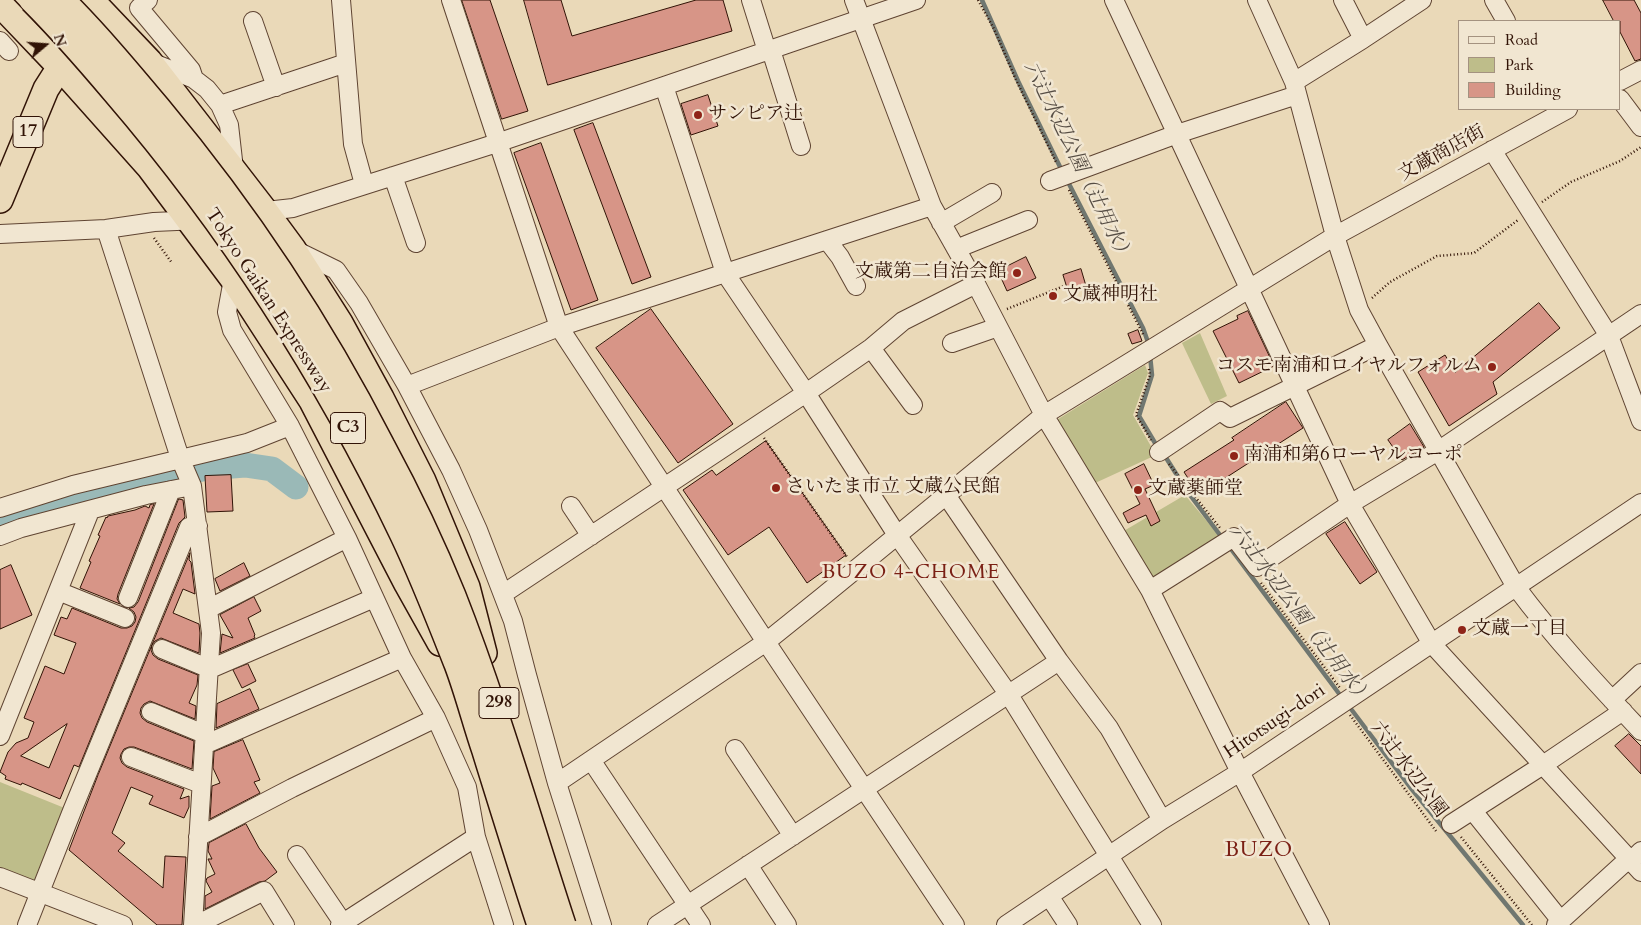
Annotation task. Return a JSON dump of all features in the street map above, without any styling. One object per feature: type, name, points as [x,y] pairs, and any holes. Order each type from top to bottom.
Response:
[{"type":"highway","name":"Tokyo Gaikan Expressway","points":[[32,0],[54,22],[153,136],[200,196],[275,305],[349,430],[405,538],[458,668],[540,925]]},
{"type":"highway","name":"Tokyo Gaikan Expressway","points":[[62,0],[120,62],[218,182],[294,293],[333,356],[369,420],[423,527],[452,594],[510,758],[563,925]]},
{"type":"highway","name":"17","points":[[0,200],[46,89],[60,66],[85,0]]},
{"type":"highway","points":[[91,0],[149,61],[265,211],[293,249],[340,323],[423,481],[467,587],[482,690]]},
{"type":"highway","points":[[0,4],[60,66],[150,168],[233,278],[312,401],[407,584],[482,690]]},
{"type":"highway","name":"298","points":[[398,490],[466,617],[482,690],[547,925]]},
{"type":"highway","name":"298","points":[[482,690],[573,925]]},
{"type":"street","points":[[148,0],[139,8],[191,70],[194,79]]},
{"type":"street","points":[[341,0],[353,144],[364,184]]},
{"type":"street","points":[[451,0],[559,328],[955,925]]},
{"type":"street","points":[[751,0],[801,146]]},
{"type":"street","points":[[854,0],[932,206],[976,284],[1044,415],[1150,590],[1318,924]]},
{"type":"street","points":[[0,234],[106,229],[154,222],[190,222],[293,208],[497,143],[916,0]]},
{"type":"street","points":[[1114,0],[1350,504],[1432,644],[1543,765],[1638,861]]},
{"type":"street","points":[[1257,0],[1295,88],[1336,236],[1360,310],[1378,345],[1516,587],[1536,614],[1641,731]]},
{"type":"street","points":[[1344,0],[1363,40]]},
{"type":"street","points":[[1050,181],[1295,88],[1422,0]]},
{"type":"street","points":[[1494,0],[1505,20]]},
{"type":"street","points":[[253,21],[276,87]]},
{"type":"street","points":[[149,61],[194,79],[207,89],[220,105],[229,125],[234,172]]},
{"type":"street","points":[[220,105],[346,63]]},
{"type":"street","points":[[1621,80],[1641,70]]},
{"type":"street","points":[[664,86],[725,273],[806,393],[897,535],[1009,695],[1152,925]]},
{"type":"street","points":[[1621,100],[1641,127]]},
{"type":"street","name":"文蔵商店街","points":[[557,783],[766,642],[1044,415],[1336,236],[1559,111]]},
{"type":"street","points":[[1492,150],[1609,336],[1641,421]]},
{"type":"street","points":[[393,176],[416,243]]},
{"type":"street","points":[[941,223],[992,193]]},
{"type":"street","points":[[406,386],[559,328],[932,206]]},
{"type":"street","points":[[956,249],[1028,220]]},
{"type":"street","points":[[106,229],[180,458],[192,486],[212,633],[201,784],[194,925],[264,891],[285,925]]},
{"type":"street","points":[[827,240],[840,257],[856,286]]},
{"type":"street","points":[[293,249],[336,270],[359,303],[451,470],[474,521],[513,621],[526,676],[557,783],[602,925]]},
{"type":"street","points":[[233,278],[227,312],[232,330],[290,426],[347,538],[402,658],[436,718],[467,787],[476,837],[504,925]]},
{"type":"street","points":[[503,594],[872,348],[903,321],[976,284]]},
{"type":"street","points":[[1150,590],[1234,537],[1257,567],[1350,504],[1438,451],[1641,314]]},
{"type":"street","points":[[952,343],[995,322]]},
{"type":"street","points":[[1159,452],[1220,411],[1230,418],[1378,345]]},
{"type":"street","points":[[872,348],[913,405]]},
{"type":"street","points":[[0,508],[73,485],[247,443],[290,426]]},
{"type":"street","points":[[0,536],[21,528],[192,486]]},
{"type":"street","points":[[128,598],[171,490]]},
{"type":"street","points":[[946,495],[1059,661],[1109,728],[1162,820]]},
{"type":"street","name":"Hitotsugi-dori","points":[[1006,925],[1108,855],[1240,772],[1641,503]]},
{"type":"street","points":[[571,506],[591,536]]},
{"type":"street","points":[[0,736],[90,511]]},
{"type":"street","points":[[27,925],[189,527],[198,526]]},
{"type":"street","points":[[208,609],[347,538]]},
{"type":"street","points":[[58,591],[125,618]]},
{"type":"street","points":[[162,649],[210,669],[374,598]]},
{"type":"street","points":[[204,740],[402,658]]},
{"type":"street","points":[[657,925],[1059,661]]},
{"type":"street","points":[[1451,824],[1543,765],[1618,706],[1641,673]]},
{"type":"street","points":[[151,712],[204,740]]},
{"type":"street","points":[[198,837],[292,788],[436,718]]},
{"type":"street","points":[[735,749],[793,836]]},
{"type":"street","points":[[131,757],[201,784]]},
{"type":"street","points":[[590,760],[701,925]]},
{"type":"street","points":[[1473,811],[1558,923],[1622,864],[1638,861]]},
{"type":"street","points":[[297,855],[341,924],[476,837]]},
{"type":"street","points":[[748,865],[787,925]]},
{"type":"street","points":[[0,877],[123,925]]},
{"type":"street","points":[[1049,896],[1068,925]]},
{"type":"path","points":[[1360,310],[1390,282],[1437,256],[1474,253],[1571,182],[1620,161],[1641,147]]},
{"type":"path","points":[[151,234],[172,263]]},
{"type":"path","points":[[995,322],[1064,286]]},
{"type":"path","points":[[1150,376],[1136,415],[1159,452]]},
{"type":"path","points":[[756,426],[856,569]]},
{"type":"path","name":"六辻水辺公園","points":[[1341,704],[1437,832],[1451,824],[1532,925]]},
{"type":"green space","points":[[1200,333],[1227,396],[1211,404],[1182,343]]},
{"type":"green space","points":[[1145,365],[1148,373],[1133,415],[1156,455],[1093,484],[1055,421]]},
{"type":"green space","points":[[1185,495],[1225,543],[1154,582],[1122,532]]},
{"type":"green space","points":[[0,782],[72,811],[40,893],[0,877]]},
{"type":"building","points":[[462,0],[490,0],[528,111],[502,119]]},
{"type":"building","points":[[524,0],[561,0],[572,36],[696,0],[723,0],[732,31],[548,85]]},
{"type":"building","points":[[1603,0],[1634,0],[1641,13],[1641,59],[1635,61],[1621,34],[1621,20],[1613,20]]},
{"type":"building","name":"サンピア辻","points":[[708,95],[718,126],[691,135],[681,104]]},
{"type":"building","points":[[593,123],[651,277],[632,284],[574,130]]},
{"type":"building","points":[[541,143],[598,300],[571,310],[514,153]]},
{"type":"building","points":[[1026,257],[1036,278],[1007,291],[998,271]]},
{"type":"building","points":[[1081,269],[1086,286],[1068,291],[1063,275]]},
{"type":"building","name":"コスモ南浦和ロイヤルフォルム","points":[[1539,303],[1560,328],[1493,382],[1497,394],[1449,426],[1418,372],[1445,355],[1455,372]]},
{"type":"building","points":[[651,309],[733,424],[678,463],[596,348]]},
{"type":"building","points":[[1248,311],[1274,366],[1239,383],[1213,331],[1238,319],[1237,316]]},
{"type":"building","points":[[1138,330],[1142,341],[1132,344],[1128,334]]},
{"type":"building","name":"南浦和第6ローヤルコーポ","points":[[1286,402],[1303,428],[1199,495],[1184,472],[1234,440],[1232,438]]},
{"type":"building","points":[[1410,424],[1424,447],[1402,460],[1388,440]]},
{"type":"building","points":[[766,441],[846,555],[807,583],[769,527],[728,555],[683,490],[712,470],[716,475]]},
{"type":"building","points":[[1144,464],[1154,485],[1145,489],[1160,521],[1151,526],[1146,515],[1128,523],[1123,513],[1140,504],[1125,474]]},
{"type":"building","points":[[231,475],[233,511],[207,512],[205,476]]},
{"type":"building","points":[[179,499],[183,500],[185,517],[179,523],[79,767],[74,765],[60,799],[22,783],[21,785],[5,779],[6,776],[0,772],[8,752],[16,743],[28,738],[34,722],[24,718],[45,666],[64,674],[76,643],[54,635],[61,617],[67,619],[72,608],[121,628],[127,628],[132,626],[136,617],[129,608],[134,607],[138,602]],"holes":[[[67,724],[49,768],[21,756]]]},
{"type":"building","points":[[154,504],[118,594],[117,599],[120,604],[80,588],[106,517],[145,506],[149,508],[150,505]]},
{"type":"building","points":[[1345,522],[1377,572],[1360,584],[1326,534]]},
{"type":"building","points":[[190,553],[189,560],[191,562],[195,594],[183,589],[173,613],[199,624],[199,653],[161,638],[155,641],[151,650],[158,659],[198,675],[197,685],[189,703],[196,706],[195,719],[150,701],[144,704],[140,713],[147,722],[194,741],[192,769],[134,747],[124,749],[120,758],[127,767],[184,789],[180,799],[189,796],[189,807],[184,818],[149,804],[153,796],[131,787],[112,833],[125,843],[118,851],[163,888],[165,856],[186,857],[182,925],[157,925],[69,850],[98,775]]},
{"type":"building","points":[[244,563],[250,576],[220,591],[215,579]]},
{"type":"building","points":[[11,565],[32,615],[0,629],[0,570]]},
{"type":"building","points":[[254,597],[261,611],[248,618],[255,638],[220,653],[222,634],[233,638],[220,615]]},
{"type":"building","points":[[248,664],[256,681],[242,688],[233,670]]},
{"type":"building","points":[[250,689],[259,709],[216,728],[217,704]]},
{"type":"building","points":[[1629,734],[1641,746],[1641,774],[1615,746]]},
{"type":"building","points":[[243,740],[260,780],[254,782],[260,793],[210,819],[212,786],[220,783],[213,768],[214,752]]},
{"type":"building","points":[[246,824],[259,848],[277,872],[265,881],[259,882],[205,909],[205,896],[212,892],[206,881],[207,878],[215,874],[208,859],[212,859],[208,851],[209,843]]},
{"type":"waterway","name":"六辻水辺公園（辻用水）","points":[[982,0],[1018,81],[1063,173]]},
{"type":"waterway","name":"六辻水辺公園（辻用水）","points":[[1067,180],[1143,328],[1149,345]]},
{"type":"waterway","name":"六辻水辺公園（辻用水）","points":[[1150,355],[1152,375],[1139,416],[1158,448]]},
{"type":"waterway","name":"六辻水辺公園（辻用水）","points":[[1163,453],[1187,491],[1223,539]]},
{"type":"waterway","points":[[0,524],[77,498],[206,468],[245,465],[272,469],[296,487]]},
{"type":"waterway","name":"六辻水辺公園（辻用水）","points":[[1228,545],[1343,699]]},
{"type":"waterway","name":"六辻水辺公園（辻用水）","points":[[1348,705],[1410,787],[1523,925]]},
{"type":"place","name":"サンピア辻","points":[[698,115]]},
{"type":"place","name":"文蔵第二自治会館","points":[[1017,273]]},
{"type":"place","name":"文蔵神明社","points":[[1053,296]]},
{"type":"place","name":"コスモ南浦和ロイヤルフォルム","points":[[1492,367]]},
{"type":"place","name":"南浦和第6ローヤルコーポ","points":[[1234,456]]},
{"type":"place","name":"さいたま市立 文蔵公民館","points":[[776,488]]},
{"type":"place","name":"文蔵薬師堂","points":[[1138,490]]},
{"type":"place","name":"文蔵一丁目","points":[[1462,630]]},
{"type":"district","name":"BUZO 4-CHOME","points":[[911,573]]},
{"type":"district","name":"BUZO","points":[[1259,851]]}]
